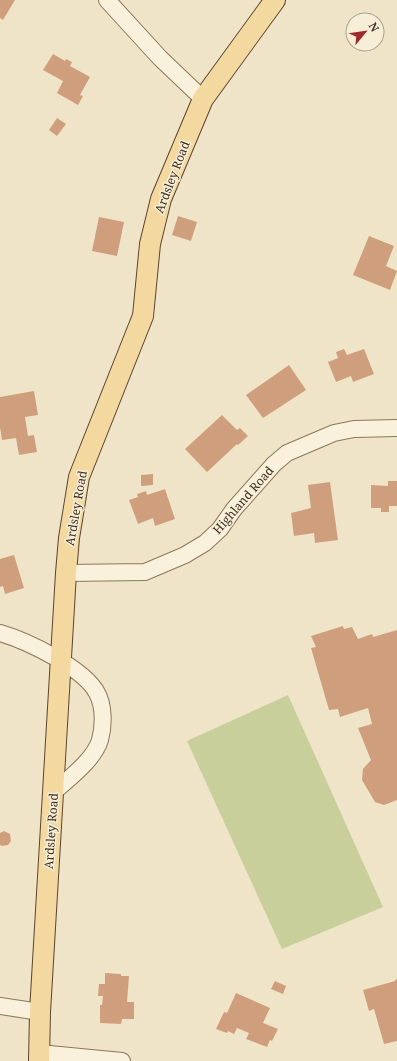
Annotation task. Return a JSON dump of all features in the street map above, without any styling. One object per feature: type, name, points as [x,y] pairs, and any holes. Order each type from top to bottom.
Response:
[{"type":"main road","name":"Ardsley Road","points":[[39,1057],[40,1012],[66,573],[69,538],[79,478],[143,316],[150,244],[161,199],[203,99],[275,0]]},
{"type":"street","points":[[107,0],[160,58],[203,99]]},
{"type":"street","name":"Highland Road","points":[[66,573],[145,572],[178,558],[204,543],[220,529],[234,509],[274,464],[288,453],[334,433],[347,430],[397,428]]},
{"type":"street","points":[[0,633],[43,650],[84,677],[96,691],[102,704],[100,740],[93,753],[79,769],[54,792]]},
{"type":"street","points":[[0,1006],[40,1012]]},
{"type":"street","points":[[39,1057],[122,1061]]},
{"type":"green space","points":[[288,695],[383,907],[282,949],[187,741]]},
{"type":"building","points":[[0,0],[15,0],[3,20],[0,18]]},
{"type":"building","points":[[53,54],[65,61],[66,59],[72,62],[70,66],[90,77],[80,95],[83,96],[78,105],[57,93],[63,81],[43,70]]},
{"type":"building","points":[[57,118],[66,124],[57,136],[49,130]]},
{"type":"building","points":[[178,216],[197,222],[191,241],[172,235]]},
{"type":"building","points":[[99,217],[124,222],[117,256],[92,251]]},
{"type":"building","points":[[369,236],[394,246],[386,266],[397,271],[390,290],[353,275]]},
{"type":"building","points":[[344,349],[347,355],[364,349],[374,374],[353,382],[351,376],[336,382],[328,362],[338,358],[336,352]]},
{"type":"building","points":[[289,365],[306,390],[263,418],[246,395]]},
{"type":"building","points":[[34,391],[38,415],[25,417],[28,436],[34,435],[37,452],[19,455],[16,438],[2,440],[0,427],[0,397]]},
{"type":"building","points":[[222,415],[237,430],[240,428],[248,436],[238,445],[237,444],[207,472],[185,449]]},
{"type":"building","points":[[153,474],[153,485],[141,486],[141,475]]},
{"type":"building","points":[[388,481],[397,481],[397,506],[389,506],[389,512],[381,512],[381,508],[371,508],[371,485],[388,486]]},
{"type":"building","points":[[330,482],[338,540],[315,543],[314,533],[294,536],[291,513],[311,508],[308,485]]},
{"type":"building","points":[[165,489],[175,519],[155,526],[153,518],[138,524],[129,500],[138,497],[137,494],[146,491],[147,495]]},
{"type":"building","points":[[14,555],[24,588],[5,594],[3,586],[0,587],[0,559]]},
{"type":"building","points":[[343,626],[344,629],[352,627],[358,639],[372,634],[373,637],[397,630],[397,800],[384,805],[375,802],[362,780],[363,769],[371,760],[358,728],[372,724],[368,708],[340,717],[338,709],[329,710],[311,648],[316,647],[311,636]]},
{"type":"building","points":[[4,831],[10,834],[11,841],[8,845],[2,846],[0,845],[0,833]]},
{"type":"building","points":[[105,973],[129,976],[127,1002],[134,1002],[134,1019],[122,1019],[121,1024],[100,1023],[100,1005],[102,1005],[103,996],[98,996],[99,984],[105,984]]},
{"type":"building","points":[[397,979],[397,1041],[384,1044],[374,1009],[369,1011],[363,990],[395,981]]},
{"type":"building","points":[[275,981],[286,986],[283,994],[271,989]]},
{"type":"building","points":[[236,993],[270,1008],[263,1023],[278,1029],[267,1047],[246,1039],[249,1033],[237,1028],[234,1034],[228,1031],[227,1033],[216,1029],[224,1012],[227,1013]]}]
